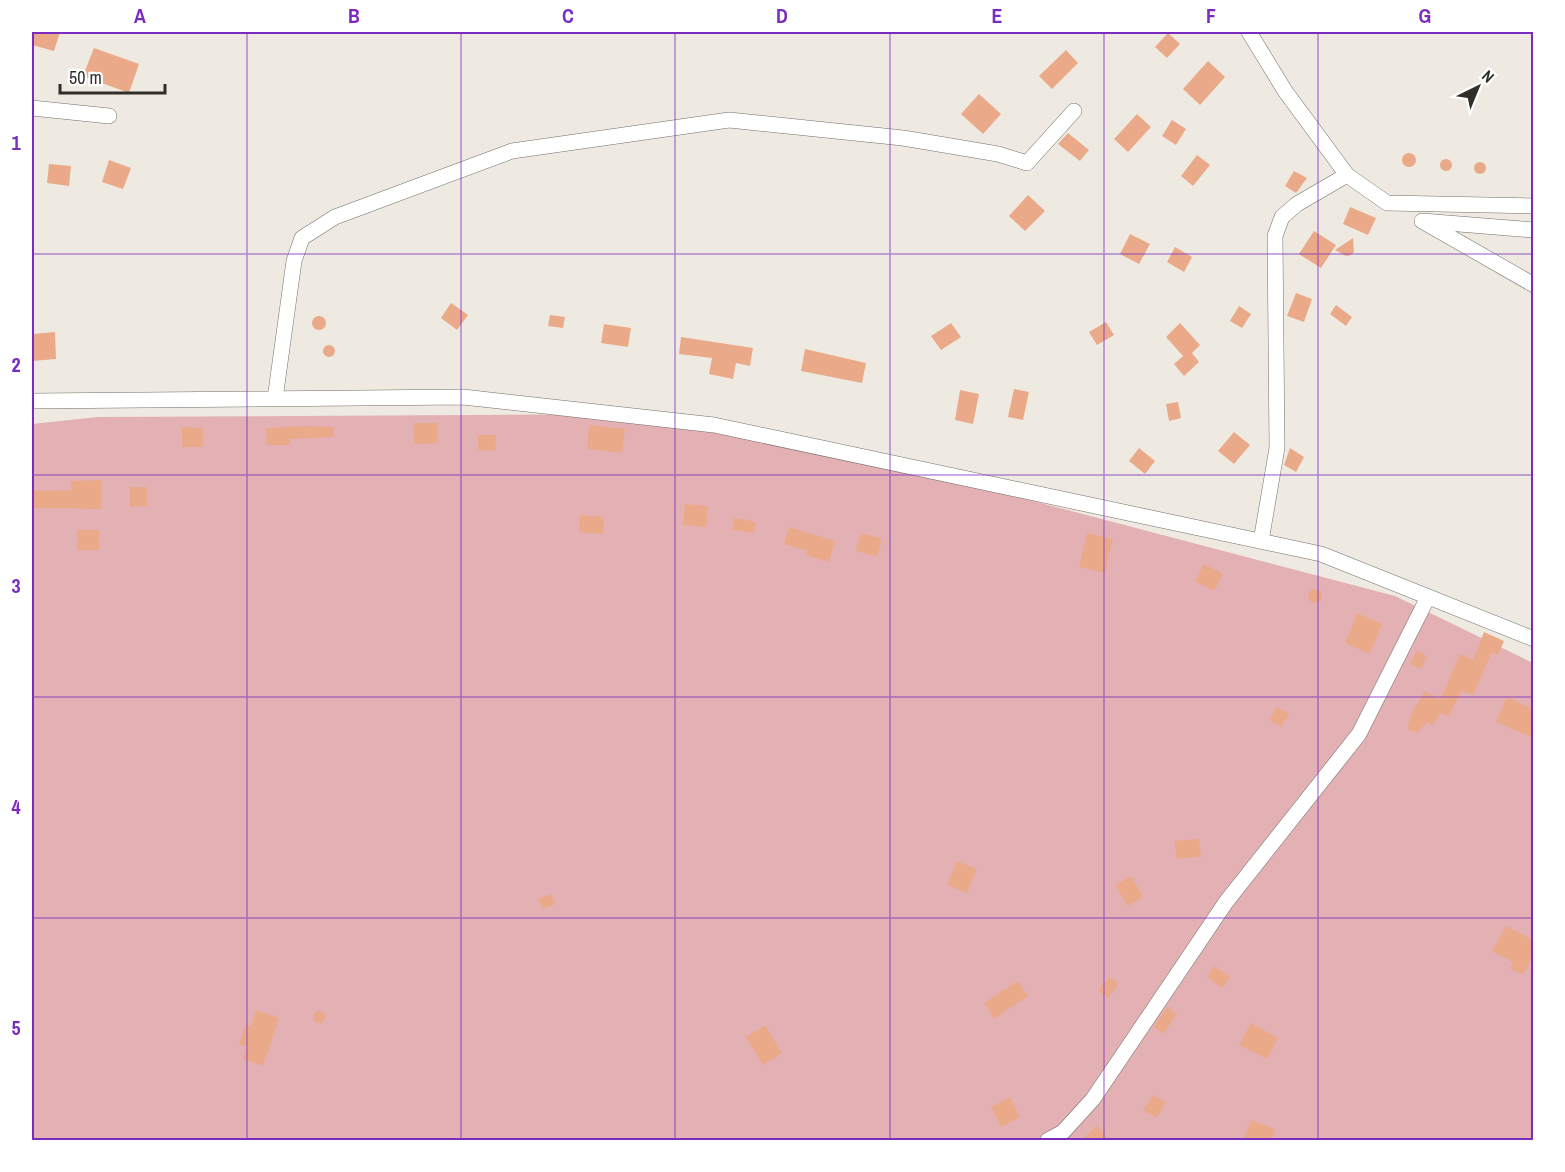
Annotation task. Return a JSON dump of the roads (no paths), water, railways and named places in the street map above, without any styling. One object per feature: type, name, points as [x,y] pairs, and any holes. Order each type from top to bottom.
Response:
[{"type":"street","points":[[1249,32],[1285,91],[1347,175],[1387,203],[1533,206]]},
{"type":"street","points":[[32,108],[109,116]]},
{"type":"street","points":[[275,399],[294,261],[302,237],[335,217],[512,151],[729,120],[903,138],[998,154],[1028,164],[1074,111]]},
{"type":"street","points":[[1261,541],[1277,448],[1275,236],[1282,217],[1297,204],[1347,175]]},
{"type":"street","points":[[1533,230],[1422,221],[1533,285]]},
{"type":"street","points":[[32,401],[463,397],[714,424],[1321,554],[1533,639]]},
{"type":"street","points":[[1048,1140],[1063,1132],[1093,1099],[1226,902],[1359,734],[1428,597]]}]
